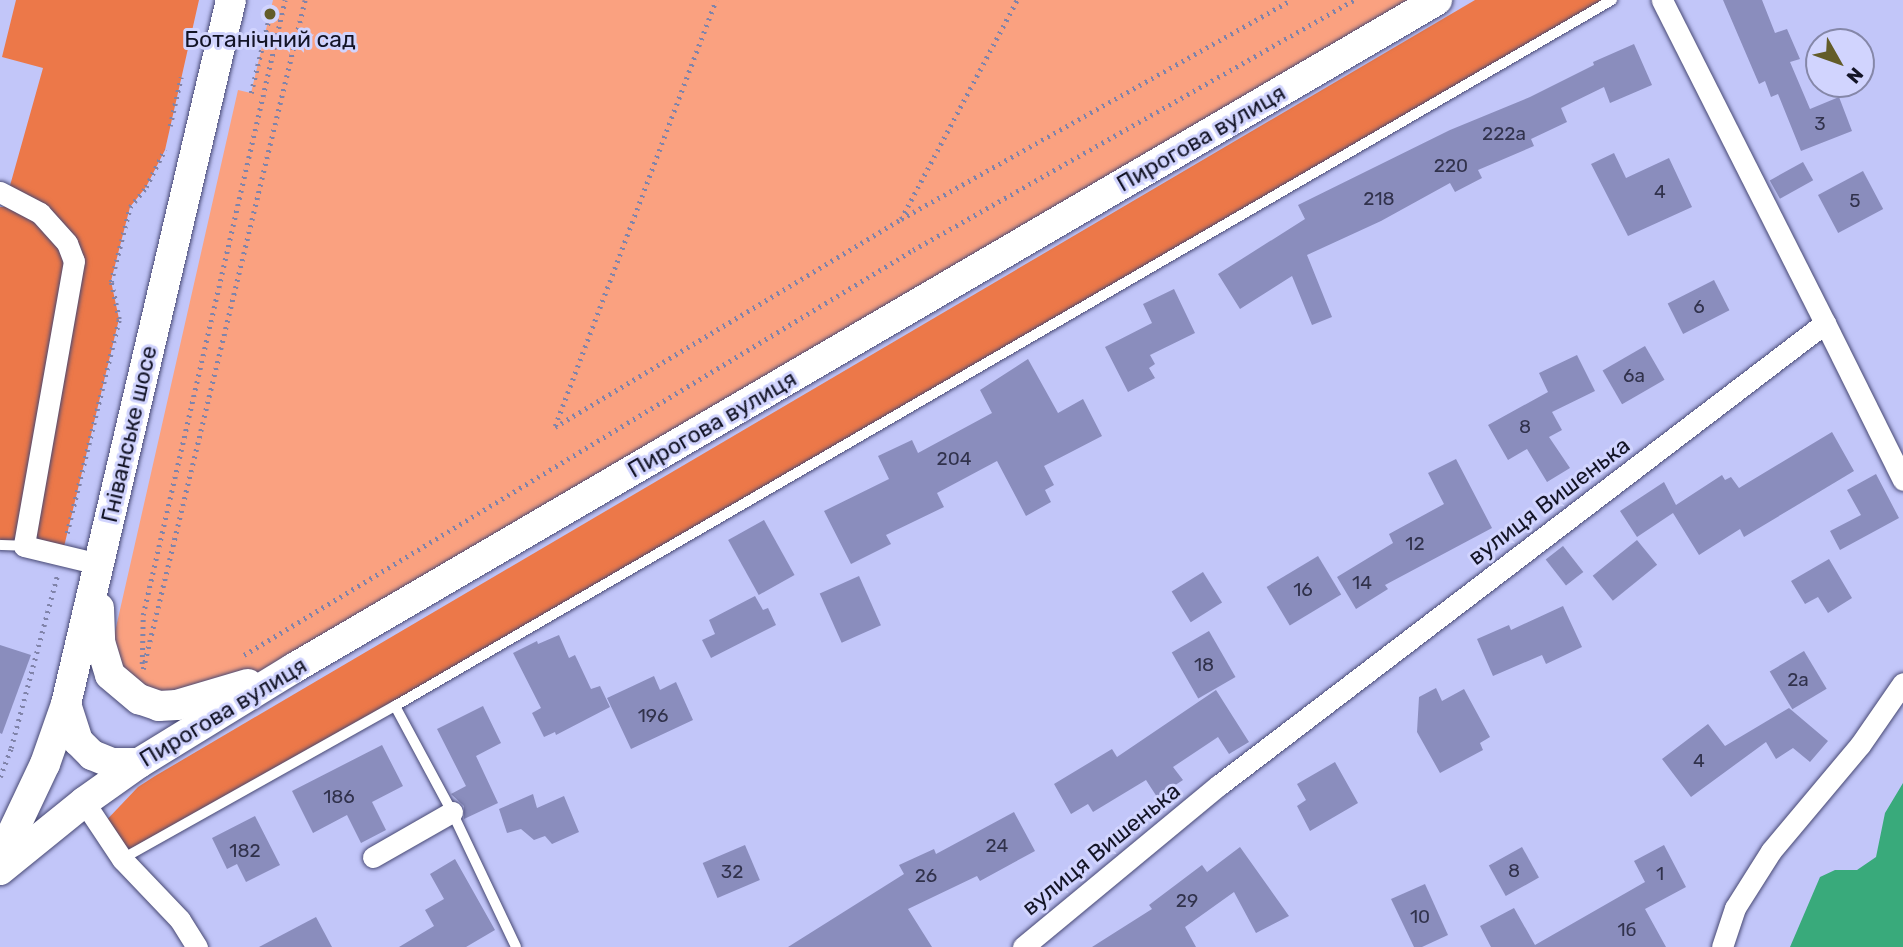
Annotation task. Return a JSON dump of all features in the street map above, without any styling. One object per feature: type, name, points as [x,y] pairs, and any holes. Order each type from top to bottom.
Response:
[{"type":"main road","name":"Гніванське шосе","points":[[0,859],[45,764],[65,704],[231,0]]},
{"type":"main road","name":"Пирогова вулиця","points":[[0,870],[84,802],[139,763],[294,668],[1437,0]]},
{"type":"main road","points":[[99,564],[100,642],[104,659],[110,675],[139,699],[159,706],[177,705],[294,668]]},
{"type":"main road","points":[[65,704],[78,741],[92,755],[112,763],[139,763]]},
{"type":"street","points":[[1662,0],[1903,480]]},
{"type":"street","points":[[0,192],[40,213],[67,243],[74,261],[24,546],[99,564]]},
{"type":"street","name":"вулиця Вишенька","points":[[1023,947],[1219,785],[1825,323]]},
{"type":"street","points":[[1722,947],[1735,908],[1763,862],[1860,745],[1903,684]]},
{"type":"street","points":[[84,802],[122,859],[180,920],[197,947]]},
{"type":"street","points":[[373,857],[452,811]]},
{"type":"lane","points":[[122,859],[395,706],[1612,0]]},
{"type":"lane","points":[[0,545],[24,546]]},
{"type":"lane","points":[[395,706],[452,811],[516,947]]},
{"type":"path","points":[[142,672],[143,615],[285,0]]},
{"type":"path","points":[[142,672],[304,0]]},
{"type":"path","points":[[716,0],[555,427],[901,219],[1291,0]]},
{"type":"path","points":[[901,219],[1017,0]]},
{"type":"path","points":[[238,659],[913,250],[1354,0]]},
{"type":"path","points":[[251,93],[270,14]]},
{"type":"path","points":[[0,777],[11,748],[62,555],[119,318],[111,282],[130,207],[146,187],[165,150],[181,77]]},
{"type":"path","points":[[142,672],[151,678]]},
{"type":"shaded area","points":[[16,0],[199,0],[165,150],[146,187],[130,207],[111,281],[119,319],[62,555],[0,545],[0,207],[4,207],[43,68],[2,57]]},
{"type":"shaded area","points":[[273,0],[1438,0],[294,668],[139,699],[112,645],[238,90],[251,93]]},
{"type":"shaded area","points":[[1475,0],[1612,0],[122,859],[100,827],[138,787],[155,776]]},
{"type":"shaded area","points":[[1903,783],[1903,947],[1790,947],[1820,877],[1835,870],[1857,870],[1876,857],[1885,813]]},
{"type":"building","points":[[1723,0],[1762,0],[1775,33],[1787,29],[1800,59],[1790,62],[1810,109],[1839,98],[1852,131],[1801,151],[1778,94],[1771,97],[1765,81],[1759,84]]},
{"type":"building","points":[[1634,44],[1652,85],[1610,103],[1604,87],[1561,108],[1567,122],[1531,139],[1534,146],[1478,170],[1482,178],[1455,192],[1450,183],[1381,221],[1307,255],[1332,317],[1312,325],[1292,276],[1240,309],[1218,274],[1305,219],[1298,205],[1450,130],[1530,97],[1594,65],[1593,62]]},
{"type":"building","points":[[1614,153],[1626,178],[1669,158],[1692,207],[1628,236],[1591,164]]},
{"type":"building","points":[[1803,162],[1813,180],[1780,199],[1770,180]]},
{"type":"building","points":[[1863,171],[1883,209],[1838,233],[1818,195]]},
{"type":"building","points":[[1714,280],[1729,310],[1683,334],[1668,304]]},
{"type":"building","points":[[1174,289],[1195,333],[1150,355],[1155,364],[1149,368],[1155,378],[1128,392],[1105,347],[1152,323],[1143,304]]},
{"type":"building","points":[[1645,346],[1664,380],[1622,404],[1603,370]]},
{"type":"building","points":[[1577,355],[1595,391],[1552,412],[1562,430],[1549,437],[1570,468],[1547,482],[1527,449],[1508,460],[1488,425],[1548,392],[1539,373]]},
{"type":"building","points":[[1028,359],[1058,413],[1083,399],[1102,436],[1044,466],[1054,485],[1045,490],[1051,502],[1026,516],[997,461],[937,493],[944,507],[886,535],[891,544],[851,564],[824,511],[889,479],[878,456],[912,440],[918,453],[992,413],[980,390]]},
{"type":"building","points":[[1832,432],[1854,471],[1744,537],[1740,529],[1699,555],[1673,513],[1637,537],[1620,511],[1664,482],[1676,505],[1722,475],[1725,480],[1731,477],[1739,488]]},
{"type":"building","points":[[1456,459],[1492,528],[1385,585],[1388,589],[1356,609],[1337,577],[1393,543],[1389,534],[1444,504],[1428,473]]},
{"type":"building","points":[[1876,474],[1899,518],[1840,550],[1830,531],[1861,515],[1847,490]]},
{"type":"building","points":[[764,520],[795,575],[759,595],[728,540]]},
{"type":"building","points":[[1637,540],[1657,565],[1613,601],[1593,576]]},
{"type":"building","points":[[1563,546],[1583,572],[1566,586],[1546,560]]},
{"type":"building","points":[[1318,556],[1341,595],[1290,625],[1267,587]]},
{"type":"building","points":[[1829,559],[1852,598],[1828,613],[1818,597],[1805,604],[1791,581]]},
{"type":"building","points":[[1203,572],[1222,603],[1191,622],[1172,592]]},
{"type":"building","points":[[859,576],[881,625],[842,643],[820,593]]},
{"type":"building","points":[[755,596],[763,610],[768,608],[776,625],[711,658],[702,640],[715,634],[709,620]]},
{"type":"building","points":[[1563,606],[1582,647],[1546,664],[1542,655],[1493,676],[1477,639],[1509,625],[1511,630]]},
{"type":"building","points":[[1209,631],[1236,677],[1198,698],[1172,652]]},
{"type":"building","points":[[559,635],[569,658],[575,655],[591,689],[600,686],[610,707],[556,735],[555,732],[544,737],[532,713],[541,708],[513,653],[537,641],[538,644]]},
{"type":"building","points":[[0,645],[31,655],[2,734],[0,733]]},
{"type":"building","points":[[1804,651],[1827,689],[1792,709],[1770,672]]},
{"type":"building","points":[[654,676],[660,690],[676,682],[693,720],[631,749],[607,698]]},
{"type":"building","points":[[1436,688],[1442,701],[1464,689],[1490,737],[1480,743],[1483,750],[1440,773],[1417,732],[1419,697]]},
{"type":"building","points":[[1216,690],[1249,742],[1229,754],[1218,737],[1173,767],[1183,780],[1157,797],[1146,780],[1093,812],[1088,804],[1071,814],[1054,784],[1112,749],[1117,757]]},
{"type":"building","points":[[483,706],[501,743],[476,756],[498,803],[464,819],[464,806],[451,794],[466,786],[437,729]]},
{"type":"building","points":[[1789,708],[1828,741],[1810,762],[1793,748],[1776,759],[1766,742],[1691,797],[1662,759],[1708,724],[1725,746]]},
{"type":"building","points":[[382,745],[403,786],[372,802],[386,830],[361,843],[347,815],[313,833],[292,791]]},
{"type":"building","points":[[1335,762],[1358,803],[1310,831],[1297,806],[1306,800],[1297,784]]},
{"type":"building","points":[[533,794],[537,808],[564,796],[579,832],[552,844],[545,836],[534,840],[521,829],[507,833],[499,809]]},
{"type":"building","points":[[1014,812],[1035,851],[980,881],[977,876],[908,909],[932,947],[788,947],[904,874],[899,865],[934,849],[936,854]]},
{"type":"building","points":[[255,816],[280,865],[246,882],[237,864],[227,869],[212,838]]},
{"type":"building","points":[[745,845],[760,880],[718,898],[703,863]]},
{"type":"building","points":[[1664,845],[1686,887],[1645,909],[1666,947],[1491,947],[1480,926],[1514,908],[1535,945],[1645,882],[1634,861]]},
{"type":"building","points":[[1240,847],[1289,916],[1256,933],[1234,892],[1185,927],[1196,947],[1092,947],[1152,909],[1149,905],[1202,865],[1207,872]]},
{"type":"building","points":[[1522,847],[1539,878],[1506,896],[1489,865]]},
{"type":"building","points":[[455,859],[495,930],[466,947],[399,947],[434,926],[425,910],[444,899],[430,874]]},
{"type":"building","points":[[1425,884],[1448,935],[1422,947],[1414,947],[1391,899]]},
{"type":"building","points":[[316,917],[332,947],[259,947]]},
{"type":"place","name":"Ботанічний сад","points":[[270,14]]}]
